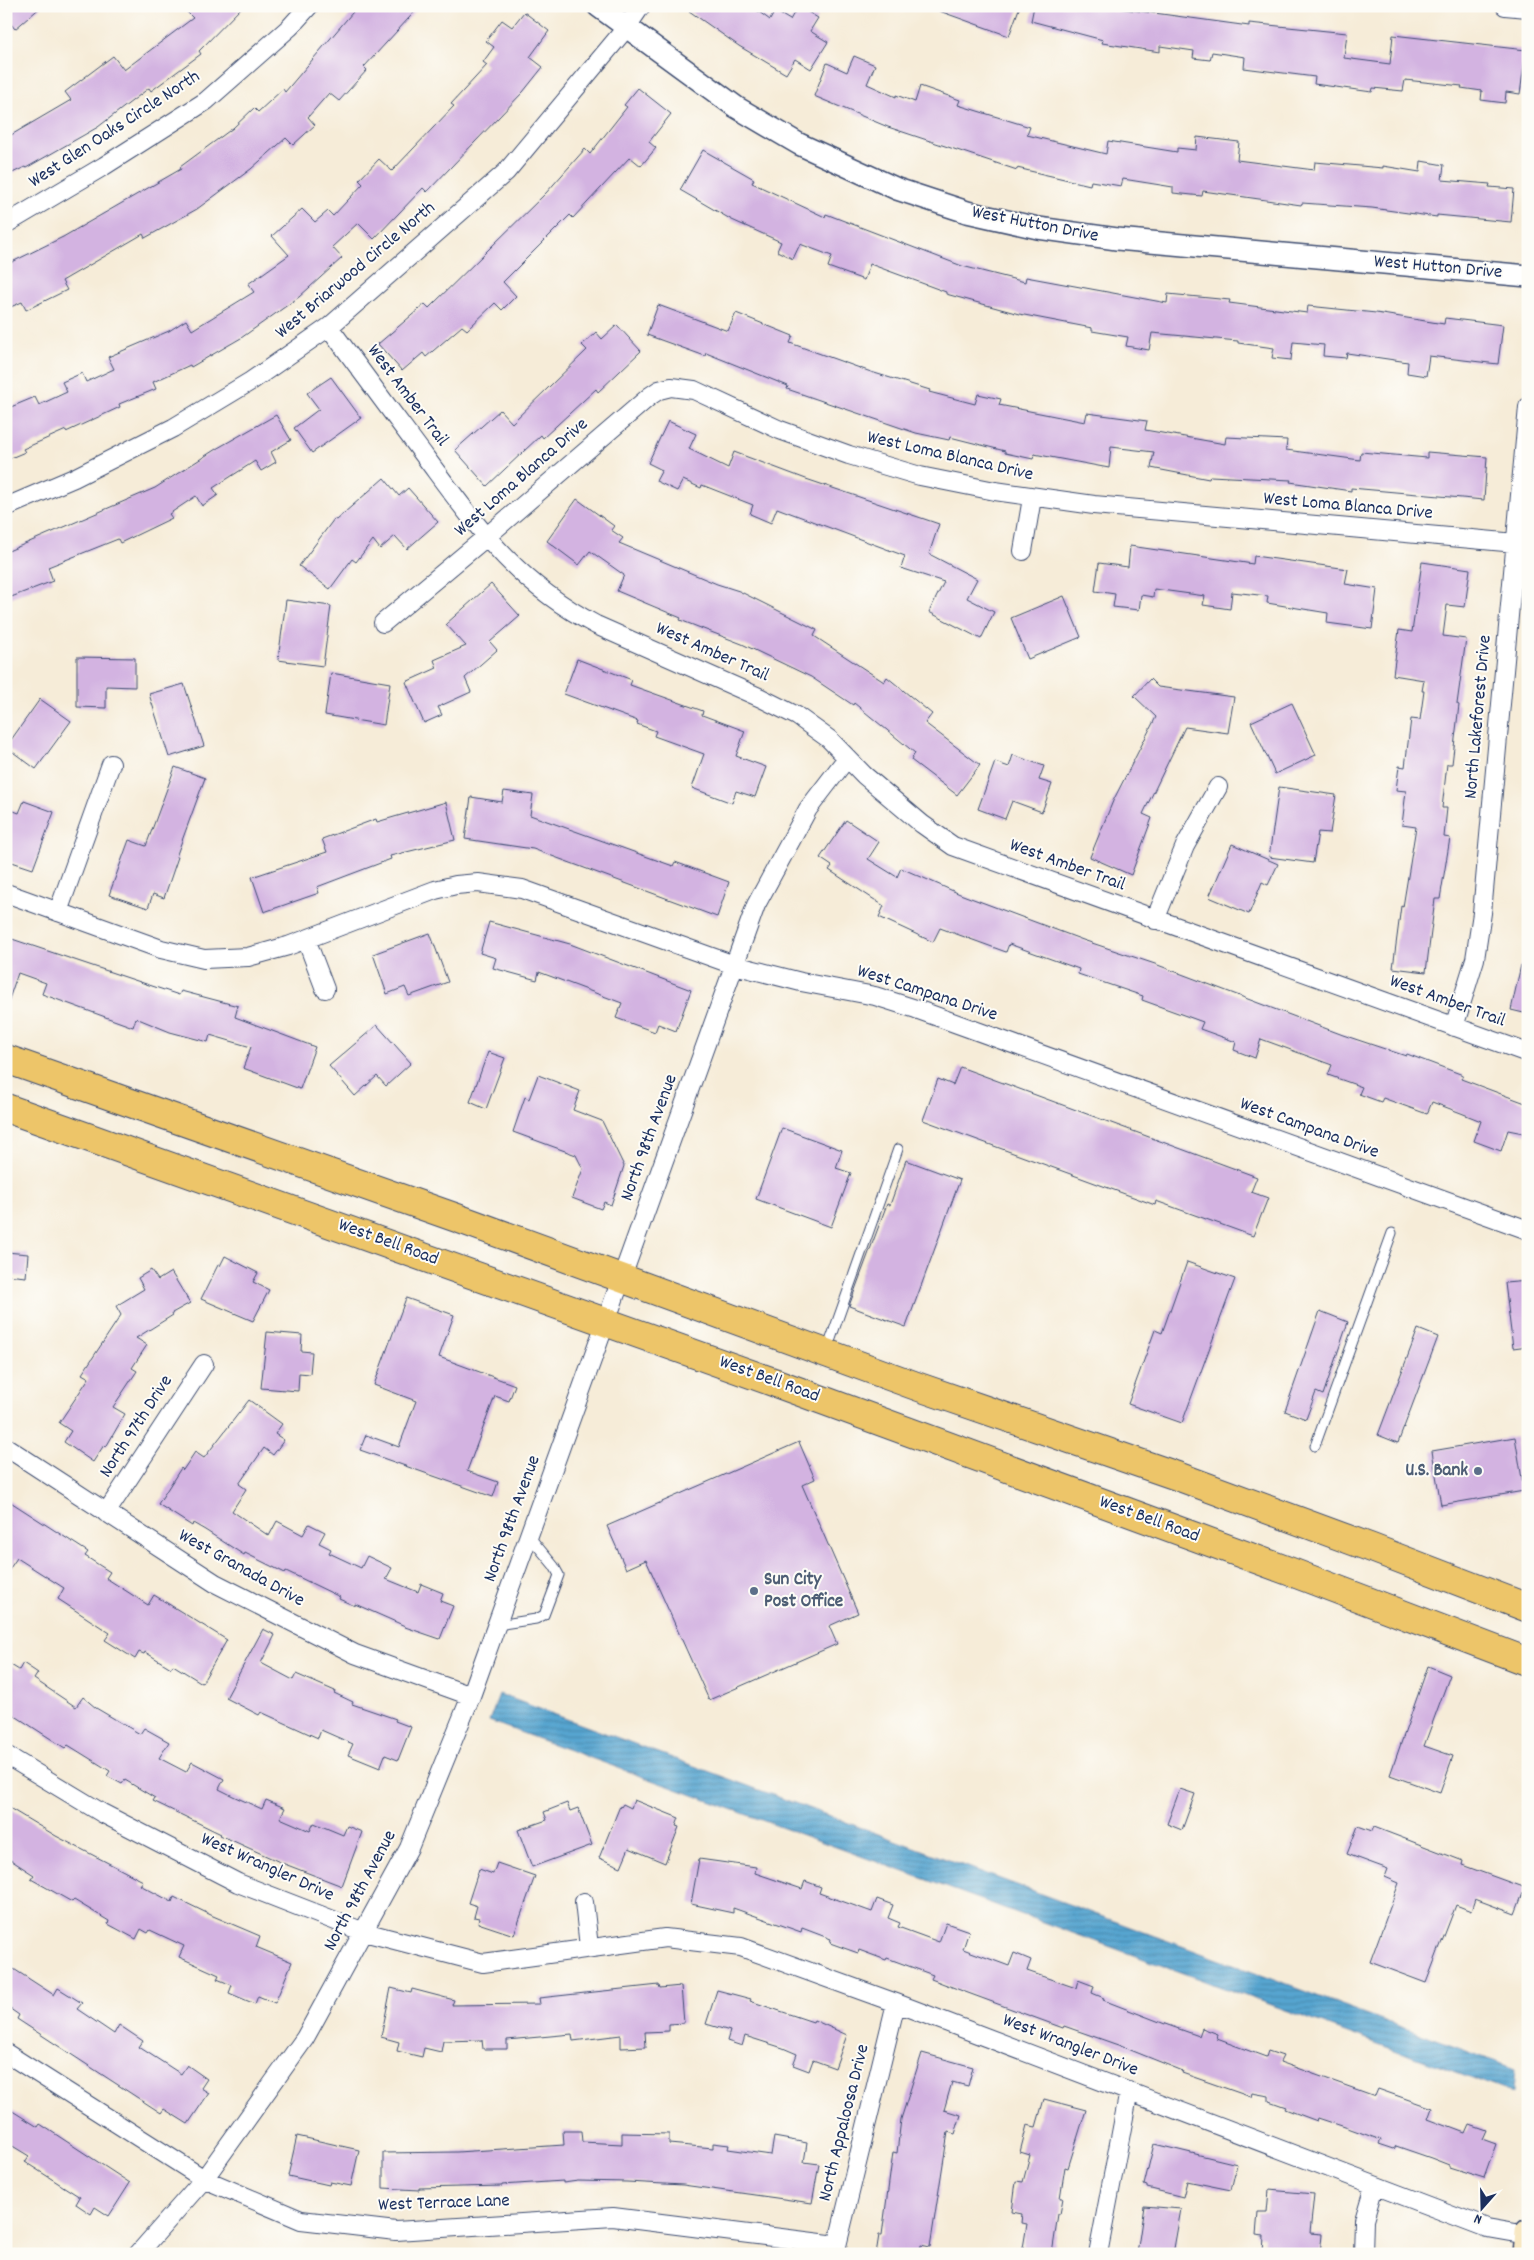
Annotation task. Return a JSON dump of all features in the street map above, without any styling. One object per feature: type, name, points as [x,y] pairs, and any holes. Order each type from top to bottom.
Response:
[{"type":"main road","points":[[6,1060],[448,1215],[826,1353],[1211,1488],[1528,1608]]},
{"type":"main road","name":"West Bell Road","points":[[6,1108],[607,1321],[1294,1573],[1528,1662]]},
{"type":"main road","points":[[1526,2254],[1528,2232]]},
{"type":"street","name":"West Glen Oaks Circle North","points":[[6,224],[104,166],[206,100],[290,27],[309,6]]},
{"type":"street","name":"West Hutton Drive","points":[[598,6],[736,107],[799,144],[897,189],[967,212],[1038,228],[1117,240],[1528,276]]},
{"type":"street","name":"West Briarwood Circle North","points":[[6,507],[74,478],[173,428],[251,381],[329,327],[506,172],[626,28],[641,6]]},
{"type":"street","points":[[1506,6],[1528,8]]},
{"type":"street","name":"West Amber Trail","points":[[329,327],[485,538],[539,590],[576,614],[780,706],[814,728],[922,824],[953,846],[1528,1054]]},
{"type":"street","name":"West Loma Blanca Drive","points":[[383,623],[650,396],[659,390],[671,386],[694,390],[780,430],[884,466],[957,484],[1032,498],[1516,543]]},
{"type":"street","name":"North Lakeforest Drive","points":[[1454,1027],[1475,959],[1482,913],[1528,407]]},
{"type":"street","points":[[1023,551],[1032,498]]},
{"type":"street","name":"North 98th Avenue","points":[[138,2254],[204,2179],[305,2038],[409,1848],[471,1696],[756,905],[808,809],[847,758]]},
{"type":"street","points":[[58,912],[111,764]]},
{"type":"street","points":[[1155,920],[1185,846],[1218,787]]},
{"type":"street","name":"West Campana Drive","points":[[6,893],[162,949],[204,958],[248,958],[269,953],[413,897],[456,885],[478,883],[522,889],[734,964],[801,982],[875,996],[916,1009],[1528,1230]]},
{"type":"street","points":[[306,939],[325,989]]},
{"type":"street","name":"North 97th Drive","points":[[106,1513],[204,1364]]},
{"type":"street","name":"West Granada Drive","points":[[6,1447],[215,1583],[355,1654],[471,1696]]},
{"type":"street","name":"West Wrangler Drive","points":[[6,1754],[102,1813],[238,1883],[364,1932],[483,1963],[665,1938],[741,1947],[896,2003],[1487,2228],[1527,2235]]},
{"type":"street","points":[[584,1902],[589,1947]]},
{"type":"street","name":"North Appaloosa Drive","points":[[836,2249],[896,2003]]},
{"type":"street","name":"West Terrace Lane","points":[[6,2053],[204,2179],[301,2220],[396,2231],[613,2217],[836,2249]]},
{"type":"street","points":[[1098,2254],[1129,2091]]},
{"type":"street","points":[[1363,2254],[1364,2220],[1374,2186]]},
{"type":"lane","points":[[826,1353],[898,1149]]},
{"type":"lane","points":[[1315,1446],[1392,1233]]},
{"type":"lane","points":[[497,1625],[536,1619],[544,1615],[559,1575],[554,1566],[529,1536]]},
{"type":"water","points":[[499,1694],[1515,2069],[1513,2093],[489,1721]]},
{"type":"building","points":[[6,6],[42,6],[15,29],[6,18]]},
{"type":"building","points":[[181,6],[243,6],[199,51],[201,54],[151,91],[149,88],[98,127],[26,168],[6,176],[6,138],[71,100],[65,92],[113,56],[124,70],[193,18]]},
{"type":"building","points":[[358,6],[420,6],[364,67],[367,70],[339,101],[329,93],[308,117],[315,125],[293,145],[286,138],[251,169],[197,209],[145,238],[143,234],[62,281],[67,290],[26,310],[22,302],[6,309],[6,265],[63,237],[181,169],[180,167],[233,128],[254,108],[258,112],[283,89],[285,92]]},
{"type":"building","points":[[682,6],[751,6],[770,20],[775,11],[790,20],[798,6],[818,18],[810,31],[828,42],[811,69],[795,59],[786,74],[739,46]]},
{"type":"building","points":[[932,6],[1020,6],[1009,36],[931,8]]},
{"type":"building","points":[[1034,6],[1103,6],[1249,26],[1249,23],[1347,33],[1344,58],[1390,64],[1393,35],[1526,50],[1520,94],[1506,92],[1505,103],[1481,100],[1482,91],[1461,88],[1462,86],[1405,80],[1403,91],[1373,88],[1372,92],[1314,84],[1315,77],[1244,68],[1245,57],[1212,52],[1210,60],[1193,58],[1194,51],[1160,46],[1160,52],[1102,43],[1103,40],[1031,21]]},
{"type":"building","points":[[524,12],[549,31],[530,57],[543,67],[523,92],[427,192],[423,188],[374,239],[358,223],[332,247],[342,258],[299,297],[241,338],[191,367],[190,365],[153,382],[156,389],[119,404],[120,407],[66,432],[66,430],[23,449],[25,452],[6,460],[6,409],[35,397],[39,405],[67,392],[62,382],[82,373],[86,382],[114,369],[108,357],[169,331],[186,320],[192,330],[254,292],[248,284],[289,255],[272,236],[302,209],[315,222],[328,211],[333,216],[363,184],[359,180],[379,159],[392,171],[454,106],[451,104],[487,65],[483,62],[494,47],[486,41],[502,20],[512,27]]},
{"type":"building","points":[[854,56],[875,65],[867,84],[896,97],[896,95],[915,102],[920,86],[960,100],[958,105],[1030,127],[1027,135],[1106,154],[1108,141],[1177,152],[1177,148],[1196,150],[1197,137],[1239,142],[1237,160],[1314,170],[1315,162],[1383,168],[1383,166],[1420,172],[1421,161],[1444,165],[1442,180],[1490,184],[1489,187],[1514,189],[1511,222],[1437,215],[1437,217],[1372,208],[1302,203],[1301,205],[1203,191],[1202,196],[1173,193],[1173,187],[1123,179],[1121,186],[1091,181],[1090,185],[1017,168],[1017,170],[888,127],[814,96],[827,63],[847,72]]},
{"type":"building","points":[[638,88],[671,114],[649,142],[656,148],[641,166],[630,157],[573,218],[570,215],[503,282],[516,296],[502,310],[495,303],[467,330],[462,326],[426,357],[423,353],[402,371],[378,344],[425,304],[429,308],[546,193],[585,149],[590,154],[627,107],[624,105]]},
{"type":"building","points":[[703,150],[754,179],[752,183],[825,217],[826,214],[962,266],[1025,282],[1026,277],[1167,303],[1168,294],[1230,300],[1229,303],[1307,313],[1308,306],[1376,313],[1444,324],[1445,318],[1503,325],[1498,364],[1429,356],[1426,376],[1407,373],[1408,362],[1347,353],[1346,358],[1323,356],[1324,345],[1293,342],[1291,360],[1272,358],[1274,348],[1238,343],[1238,341],[1152,333],[1149,350],[1126,346],[1128,337],[1092,331],[1092,328],[1019,314],[946,294],[946,292],[870,264],[864,280],[828,267],[832,256],[800,244],[793,259],[777,251],[781,242],[732,220],[680,190]]},
{"type":"building","points":[[658,305],[728,331],[736,313],[793,336],[790,343],[871,372],[930,390],[929,392],[975,404],[978,394],[1001,399],[999,405],[1085,422],[1087,413],[1147,421],[1145,430],[1225,444],[1226,437],[1287,440],[1286,450],[1360,460],[1361,452],[1427,458],[1427,452],[1487,457],[1484,500],[1351,488],[1351,491],[1290,482],[1291,480],[1210,476],[1209,479],[1151,468],[1154,452],[1111,447],[1109,468],[1034,454],[1033,459],[950,437],[949,440],[916,433],[787,389],[788,386],[706,353],[705,356],[647,335]]},
{"type":"building","points":[[617,325],[641,351],[598,392],[596,389],[543,438],[541,435],[487,486],[455,450],[500,410],[512,423],[587,350],[582,345],[596,332],[602,339]]},
{"type":"building","points":[[331,377],[361,418],[312,453],[294,428],[319,409],[307,393]]},
{"type":"building","points":[[276,415],[291,440],[271,452],[276,462],[261,471],[255,461],[213,488],[218,495],[202,506],[196,496],[169,514],[172,518],[120,543],[118,539],[48,567],[53,581],[6,599],[6,552],[155,488],[216,449]]},
{"type":"building","points":[[668,421],[696,434],[689,449],[728,468],[734,452],[806,479],[939,524],[929,554],[977,579],[967,598],[994,612],[981,639],[929,612],[944,582],[901,568],[905,556],[777,508],[771,523],[750,514],[753,505],[702,485],[701,488],[683,480],[677,491],[656,481],[662,470],[648,463]]},
{"type":"building","points":[[384,478],[399,496],[408,488],[438,522],[407,549],[395,536],[380,549],[373,540],[356,562],[352,559],[330,589],[299,566],[334,519],[336,520]]},
{"type":"building","points":[[577,499],[614,526],[611,530],[623,538],[619,543],[717,584],[739,591],[817,630],[814,636],[884,682],[887,677],[932,714],[925,723],[980,765],[957,795],[911,760],[915,753],[854,703],[853,705],[811,677],[742,644],[680,620],[681,618],[617,591],[624,575],[590,551],[579,565],[547,541]]},
{"type":"building","points":[[1130,546],[1253,564],[1254,556],[1348,569],[1345,584],[1377,589],[1372,629],[1327,623],[1328,613],[1267,603],[1268,596],[1232,592],[1230,609],[1203,605],[1205,596],[1154,589],[1153,597],[1141,595],[1139,610],[1113,607],[1115,594],[1095,591],[1099,563],[1128,567]]},
{"type":"building","points":[[1422,562],[1470,569],[1465,607],[1447,605],[1443,636],[1466,639],[1457,704],[1459,705],[1452,764],[1447,764],[1442,808],[1447,808],[1444,837],[1450,838],[1440,899],[1435,899],[1426,972],[1393,968],[1401,906],[1403,907],[1416,827],[1402,825],[1406,791],[1396,790],[1399,766],[1405,767],[1411,719],[1420,720],[1424,680],[1393,675],[1399,630],[1412,632]]},
{"type":"building","points":[[491,584],[520,616],[490,642],[497,650],[465,678],[471,692],[438,707],[442,715],[424,723],[406,682],[437,668],[434,660],[466,646],[446,624]]},
{"type":"building","points":[[1064,596],[1081,637],[1028,659],[1011,618]]},
{"type":"building","points":[[286,600],[331,606],[323,666],[278,660]]},
{"type":"building","points":[[77,657],[135,658],[135,687],[106,686],[106,708],[77,707]]},
{"type":"building","points":[[577,659],[632,680],[630,685],[703,711],[702,715],[745,731],[736,756],[766,767],[755,797],[736,791],[732,803],[692,788],[704,754],[654,736],[656,731],[637,724],[638,721],[564,694]]},
{"type":"building","points":[[331,673],[390,683],[384,725],[325,715]]},
{"type":"building","points":[[1150,679],[1158,687],[1234,697],[1228,733],[1185,727],[1143,814],[1152,818],[1131,875],[1090,857],[1113,801],[1156,717],[1134,696]]},
{"type":"building","points":[[184,684],[204,746],[169,757],[149,694]]},
{"type":"building","points":[[40,699],[71,721],[36,769],[6,747]]},
{"type":"building","points":[[1292,703],[1316,755],[1275,774],[1251,722]]},
{"type":"building","points":[[1013,755],[1044,766],[1039,780],[1052,784],[1042,812],[1012,801],[1005,819],[978,809],[995,762],[1009,767]]},
{"type":"building","points":[[175,767],[205,778],[176,857],[178,857],[164,898],[153,894],[148,908],[109,895],[129,840],[146,846]]},
{"type":"building","points":[[1279,787],[1336,795],[1330,833],[1318,832],[1313,863],[1269,857]]},
{"type":"building","points":[[504,791],[533,795],[530,815],[673,866],[675,862],[729,882],[717,917],[533,849],[465,839],[471,797],[502,802]]},
{"type":"building","points":[[24,801],[54,812],[33,869],[6,860],[6,808],[19,813]]},
{"type":"building","points":[[446,802],[455,840],[390,856],[391,859],[317,887],[319,893],[264,912],[252,877],[327,852],[322,839],[376,819],[377,822]]},
{"type":"building","points":[[846,820],[879,842],[868,859],[897,877],[901,868],[960,894],[1083,940],[1155,964],[1343,1035],[1406,1056],[1407,1054],[1463,1075],[1461,1079],[1528,1104],[1528,1134],[1508,1130],[1501,1151],[1474,1141],[1481,1121],[1432,1102],[1427,1114],[1383,1098],[1381,1102],[1359,1094],[1362,1087],[1328,1075],[1332,1065],[1261,1039],[1255,1058],[1234,1050],[1236,1042],[1200,1029],[1203,1022],[1142,1000],[1143,996],[1078,974],[1079,969],[1009,944],[1006,952],[940,928],[933,942],[879,917],[884,906],[829,870],[832,866],[820,858]]},
{"type":"building","points":[[1232,844],[1278,864],[1268,885],[1262,882],[1249,914],[1209,897]]},
{"type":"building","points":[[489,922],[570,944],[691,990],[676,1031],[658,1024],[655,1032],[616,1018],[622,1003],[539,972],[537,980],[493,968],[496,958],[480,953]]},
{"type":"building","points":[[430,933],[448,982],[409,996],[405,987],[387,994],[373,954]]},
{"type":"building","points":[[6,937],[179,995],[181,991],[238,1006],[235,1017],[315,1047],[300,1089],[243,1068],[251,1047],[210,1035],[208,1042],[170,1032],[136,1018],[133,1027],[42,994],[46,983],[18,973],[8,1002],[6,1001]]},
{"type":"building","points":[[1521,965],[1528,965],[1528,1014],[1511,1010]]},
{"type":"building","points":[[377,1025],[411,1063],[386,1086],[377,1076],[355,1096],[329,1066]]},
{"type":"building","points":[[488,1052],[505,1058],[486,1109],[470,1102]]},
{"type":"building","points":[[960,1067],[1257,1177],[1251,1192],[1268,1198],[1253,1236],[1156,1201],[1155,1205],[923,1120],[938,1079],[953,1085]]},
{"type":"building","points":[[538,1075],[580,1091],[573,1110],[602,1121],[624,1166],[611,1205],[604,1202],[601,1209],[572,1198],[583,1169],[576,1155],[513,1132],[525,1097],[529,1099]]},
{"type":"building","points":[[782,1128],[842,1150],[836,1168],[851,1173],[831,1227],[756,1199]]},
{"type":"building","points":[[906,1160],[960,1180],[906,1327],[849,1306],[887,1204],[890,1205]]},
{"type":"building","points":[[6,1252],[28,1254],[26,1277],[6,1275]]},
{"type":"building","points":[[225,1256],[258,1273],[253,1282],[269,1290],[253,1321],[201,1299],[218,1265],[220,1266]]},
{"type":"building","points":[[1187,1262],[1235,1279],[1182,1423],[1128,1404],[1155,1330],[1162,1333]]},
{"type":"building","points":[[151,1270],[158,1280],[171,1272],[190,1303],[136,1338],[147,1345],[132,1368],[137,1371],[113,1407],[125,1414],[106,1447],[104,1445],[93,1462],[64,1442],[71,1431],[59,1423],[89,1378],[82,1374],[121,1315],[116,1306],[144,1289],[138,1278]]},
{"type":"building","points":[[1528,1281],[1528,1346],[1513,1348],[1505,1283]]},
{"type":"building","points":[[406,1298],[454,1315],[439,1357],[515,1385],[509,1401],[495,1396],[467,1471],[498,1482],[493,1497],[360,1450],[366,1435],[399,1447],[416,1401],[374,1385]]},
{"type":"building","points":[[1320,1311],[1348,1322],[1323,1395],[1316,1392],[1306,1419],[1285,1411]]},
{"type":"building","points":[[1418,1329],[1438,1337],[1398,1443],[1378,1435]]},
{"type":"building","points":[[267,1332],[302,1335],[301,1351],[312,1352],[310,1374],[299,1373],[298,1391],[261,1388]]},
{"type":"building","points":[[249,1400],[282,1424],[275,1434],[284,1440],[273,1455],[264,1448],[239,1484],[246,1489],[232,1511],[269,1536],[277,1521],[303,1535],[309,1524],[325,1532],[319,1543],[331,1549],[329,1553],[361,1568],[367,1556],[392,1568],[386,1579],[418,1592],[421,1584],[443,1593],[440,1601],[453,1606],[440,1639],[405,1627],[355,1604],[355,1606],[286,1571],[285,1573],[245,1553],[244,1555],[205,1530],[193,1523],[192,1526],[158,1504],[181,1468],[183,1470],[195,1452],[204,1458]]},
{"type":"building","name":"U.S. Bank","points":[[1515,1437],[1524,1491],[1441,1505],[1432,1451]]},
{"type":"building","name":"Sun City Post Office","points":[[799,1442],[815,1479],[802,1485],[858,1613],[829,1626],[837,1644],[709,1700],[646,1560],[626,1569],[607,1526]]},
{"type":"building","points":[[6,1499],[88,1552],[85,1556],[110,1572],[106,1578],[148,1605],[154,1595],[227,1640],[202,1683],[173,1665],[171,1668],[145,1652],[144,1654],[139,1652],[135,1659],[105,1640],[110,1633],[58,1599],[64,1588],[17,1558],[6,1574]]},
{"type":"building","points":[[263,1629],[275,1635],[261,1663],[293,1680],[296,1674],[335,1691],[334,1693],[353,1702],[352,1704],[396,1719],[395,1721],[411,1727],[398,1760],[385,1755],[380,1768],[348,1755],[353,1744],[321,1730],[318,1738],[261,1712],[259,1715],[226,1698]]},
{"type":"building","points":[[6,1662],[19,1670],[23,1663],[38,1673],[34,1679],[76,1707],[83,1697],[96,1708],[140,1734],[144,1728],[169,1742],[159,1758],[186,1772],[192,1762],[224,1779],[219,1789],[233,1796],[262,1809],[266,1800],[285,1808],[280,1818],[310,1831],[314,1823],[343,1835],[347,1826],[362,1832],[342,1886],[282,1863],[220,1835],[153,1801],[155,1798],[125,1780],[122,1784],[107,1776],[110,1771],[68,1745],[65,1748],[6,1710]]},
{"type":"building","points":[[1428,1666],[1450,1675],[1424,1746],[1453,1756],[1440,1793],[1390,1775]]},
{"type":"building","points":[[1180,1789],[1195,1794],[1182,1830],[1167,1824]]},
{"type":"building","points":[[634,1800],[679,1818],[676,1826],[679,1827],[665,1863],[629,1848],[621,1867],[599,1858],[620,1806],[623,1804],[631,1808]]},
{"type":"building","points":[[567,1803],[570,1811],[578,1808],[592,1845],[532,1867],[518,1830],[547,1820],[544,1812]]},
{"type":"building","points":[[6,1806],[56,1836],[143,1881],[140,1885],[172,1902],[174,1897],[260,1936],[256,1947],[292,1962],[275,2003],[258,1996],[255,2004],[229,1993],[232,1985],[217,1979],[219,1975],[179,1957],[184,1946],[150,1930],[148,1933],[141,1929],[136,1939],[108,1924],[109,1921],[74,1900],[72,1902],[31,1879],[34,1875],[6,1857]]},
{"type":"building","points":[[1358,1826],[1372,1831],[1374,1827],[1463,1861],[1462,1865],[1525,1888],[1515,1914],[1475,1899],[1471,1911],[1456,1905],[1426,1983],[1370,1962],[1399,1883],[1385,1877],[1388,1869],[1347,1854]]},
{"type":"building","points":[[699,1859],[756,1867],[755,1873],[802,1889],[805,1881],[821,1887],[819,1893],[872,1912],[877,1899],[893,1905],[888,1918],[900,1923],[898,1927],[939,1942],[946,1923],[969,1931],[963,1949],[1009,1966],[1014,1953],[1031,1960],[1027,1971],[1076,1988],[1078,1980],[1094,1986],[1092,1993],[1104,1998],[1103,2000],[1165,2024],[1199,2036],[1202,2028],[1218,2034],[1217,2039],[1266,2057],[1268,2051],[1283,2056],[1280,2062],[1375,2096],[1378,2089],[1432,2108],[1428,2119],[1465,2133],[1469,2124],[1486,2130],[1482,2139],[1496,2144],[1484,2178],[1449,2167],[1449,2165],[1396,2146],[1394,2149],[1379,2144],[1381,2140],[1345,2127],[1318,2118],[1317,2121],[1285,2109],[1286,2107],[1269,2101],[1269,2096],[1252,2093],[1251,2097],[1182,2073],[1183,2071],[1118,2045],[1064,2026],[1063,2028],[931,1979],[933,1975],[887,1958],[886,1960],[859,1950],[858,1953],[830,1943],[831,1939],[802,1928],[801,1932],[733,1908],[733,1913],[691,1904]]},
{"type":"building","points":[[497,1863],[535,1876],[514,1935],[478,1923],[479,1918],[474,1917],[477,1906],[468,1903],[479,1869],[493,1874]]},
{"type":"building","points":[[6,1964],[54,1995],[58,1988],[82,2003],[77,2009],[114,2034],[119,2025],[143,2041],[139,2047],[181,2074],[187,2065],[207,2079],[201,2088],[209,2093],[188,2124],[164,2109],[161,2113],[17,2019],[19,2015],[6,2006]]},
{"type":"building","points":[[659,1985],[660,1988],[681,1986],[684,2023],[669,2024],[669,2031],[645,2032],[646,2047],[621,2048],[621,2035],[573,2041],[572,2034],[507,2040],[507,2049],[483,2049],[482,2040],[443,2041],[441,2052],[424,2048],[422,2057],[397,2051],[399,2042],[381,2037],[391,1988],[411,1993],[412,1989],[454,2000],[452,2005],[540,2004],[539,1998]]},
{"type":"building","points":[[717,1990],[751,1999],[750,2001],[813,2022],[814,2020],[847,2035],[835,2068],[813,2060],[809,2071],[793,2065],[797,2054],[745,2036],[742,2046],[727,2041],[730,2031],[706,2024]]},
{"type":"building","points":[[922,2053],[973,2067],[968,2086],[952,2082],[944,2110],[961,2115],[955,2134],[948,2132],[930,2247],[921,2245],[920,2254],[876,2254],[879,2235],[882,2235],[893,2152],[897,2153],[901,2119]]},
{"type":"building","points":[[1044,2099],[1086,2110],[1068,2168],[1065,2167],[1060,2198],[1063,2198],[1060,2214],[1058,2214],[1052,2254],[1022,2254],[1027,2224],[1021,2223],[1022,2214],[1012,2212],[1016,2181],[1023,2182],[1030,2155],[1020,2152],[1027,2125],[1036,2127]]},
{"type":"building","points":[[6,2107],[38,2127],[40,2124],[130,2183],[109,2216],[95,2207],[91,2214],[76,2204],[80,2197],[25,2162],[29,2156],[6,2142]]},
{"type":"building","points":[[563,2131],[581,2131],[582,2142],[622,2144],[622,2133],[669,2134],[669,2144],[713,2148],[713,2143],[729,2145],[728,2149],[771,2155],[774,2137],[807,2143],[804,2162],[819,2164],[812,2203],[683,2185],[627,2182],[578,2181],[563,2183],[563,2181],[502,2186],[419,2188],[419,2190],[383,2188],[383,2153],[457,2152],[564,2145]]},
{"type":"building","points":[[297,2136],[359,2150],[351,2186],[330,2182],[329,2185],[288,2176]]},
{"type":"building","points":[[1154,2144],[1237,2164],[1231,2190],[1187,2181],[1183,2197],[1147,2188],[1144,2185]]},
{"type":"building","points":[[1269,2190],[1314,2194],[1310,2233],[1322,2234],[1320,2254],[1263,2253],[1264,2236],[1256,2235],[1258,2212],[1267,2212]]},
{"type":"building","points":[[1144,2206],[1181,2209],[1173,2254],[1137,2254]]},
{"type":"place","name":"U.S. Bank","points":[[1478,1471]]},
{"type":"place","name":"Sun City Post Office","points":[[754,1591]]}]
